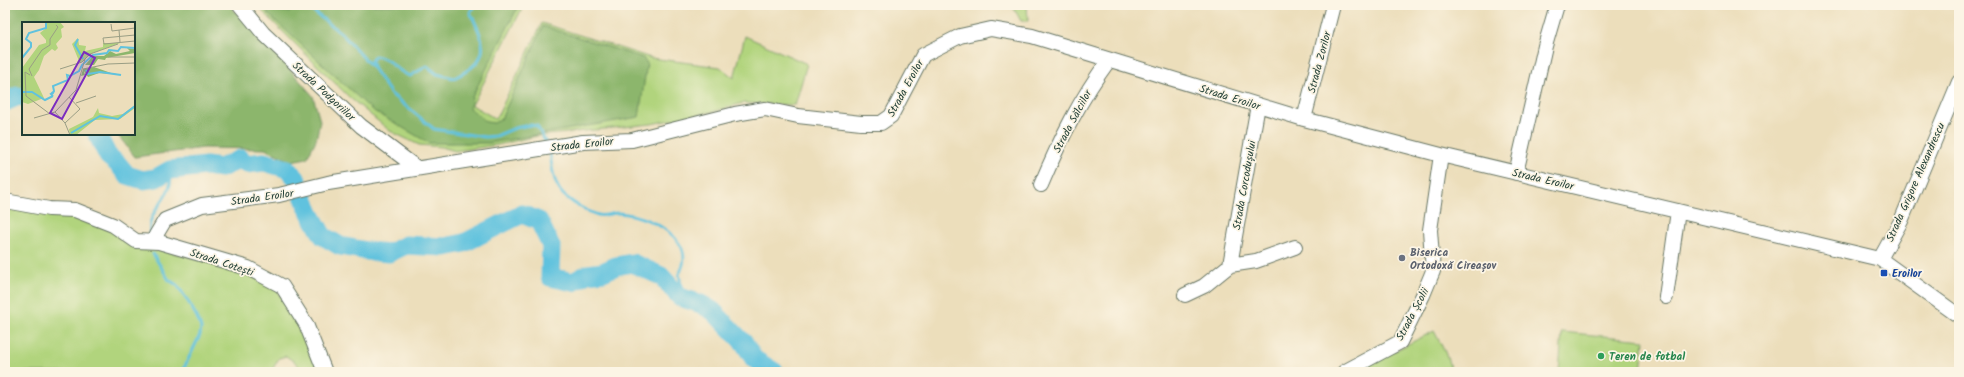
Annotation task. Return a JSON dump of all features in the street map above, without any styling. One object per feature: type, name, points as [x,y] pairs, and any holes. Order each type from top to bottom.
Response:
[{"type":"street","name":"Strada Podgoriilor","points":[[240,5],[263,33],[361,126],[417,168]]},
{"type":"street","name":"Strada Zorilor","points":[[1304,119],[1333,5]]},
{"type":"street","points":[[1516,173],[1545,46],[1557,5]]},
{"type":"street","name":"Strada Eroilor","points":[[159,242],[156,235],[165,220],[202,205],[296,192],[328,183],[541,148],[583,142],[632,140],[735,114],[765,109],[861,123],[881,123],[891,116],[923,55],[960,36],[991,29],[1032,36],[1304,119],[1441,155],[1880,259],[1959,316]]},
{"type":"street","name":"Strada Sălciilor","points":[[1041,185],[1062,135],[1094,80],[1109,60]]},
{"type":"street","name":"Strada Grigore Alexandrescu","points":[[1880,259],[1901,221],[1959,82]]},
{"type":"street","name":"Strada Corcodușului","points":[[1230,265],[1258,105]]},
{"type":"street","name":"Strada Școlii","points":[[1344,372],[1400,342],[1423,296],[1434,271],[1430,230],[1441,155]]},
{"type":"street","points":[[5,201],[49,209],[75,210],[113,225],[136,241],[159,242]]},
{"type":"street","points":[[1666,297],[1678,211]]},
{"type":"street","name":"Strada Cotești","points":[[159,242],[248,268],[282,286],[306,324],[325,372]]},
{"type":"street","points":[[1185,294],[1204,286],[1230,265],[1256,261],[1295,247]]},
{"type":"green space","points":[[5,5],[229,5],[287,66],[313,96],[320,121],[316,140],[307,158],[291,161],[265,149],[204,148],[135,157],[118,135],[135,135],[135,22],[22,22],[22,88],[5,91]]},
{"type":"green space","points":[[256,5],[524,5],[472,105],[496,119],[542,23],[651,58],[720,67],[734,78],[745,36],[807,64],[795,105],[743,103],[716,111],[651,124],[537,136],[497,145],[455,151],[442,147],[419,145],[390,131],[349,97]]},
{"type":"green space","points":[[263,5],[280,11],[290,12],[290,5],[519,5],[472,97],[470,108],[486,122],[494,123],[501,119],[543,26],[643,58],[647,63],[639,117],[490,143],[429,143],[372,110],[268,14]]},
{"type":"green space","points":[[1012,5],[1027,5],[1028,21],[1021,21]]},
{"type":"green space","points":[[5,207],[59,213],[87,220],[150,247],[241,270],[276,289],[304,331],[319,372],[303,372],[296,363],[286,356],[279,358],[271,372],[5,372]]},
{"type":"green space","points":[[1434,331],[1445,352],[1452,372],[1353,372]]},
{"type":"green space","name":"Teren de fotbal","points":[[1562,332],[1644,340],[1641,372],[1559,372]]},
{"type":"waterway","points":[[294,5],[313,11],[342,34],[373,68],[391,94],[434,129],[485,137],[496,136],[515,128],[530,125],[537,126],[546,143]]},
{"type":"waterway","points":[[373,67],[371,61],[375,56],[385,59],[410,76],[427,66],[437,74],[454,78],[466,71],[480,58],[482,51],[480,34],[470,12],[475,5]]},
{"type":"waterway","points":[[5,102],[18,96],[22,97]]},
{"type":"waterway","points":[[98,135],[108,156],[118,164],[127,175],[143,180],[156,178],[170,170],[206,166],[221,168],[241,159],[247,164],[264,162],[288,169],[296,178],[310,213],[323,236],[340,246],[389,253],[406,245],[445,247],[464,243],[522,214],[539,221],[551,246],[550,277],[573,282],[588,274],[603,272],[616,266],[632,263],[661,276],[680,297],[701,304],[713,311],[744,343],[754,359],[775,372]]},
{"type":"waterway","points":[[550,152],[558,188],[573,202],[598,215],[619,213],[643,218],[667,231],[677,240],[682,250],[684,261],[679,274],[681,285],[687,299]]},
{"type":"waterway","points":[[149,236],[150,223],[153,214],[168,192],[170,186],[170,170]]},
{"type":"waterway","points":[[153,254],[169,280],[177,285],[186,298],[197,317],[201,328],[200,335],[182,372]]},
{"type":"place","name":"Biserica Ortodoxă Cireașov","points":[[1402,258]]},
{"type":"place","name":"Eroilor","points":[[1884,273]]},
{"type":"place","name":"Teren de fotbal","points":[[1601,356]]}]
